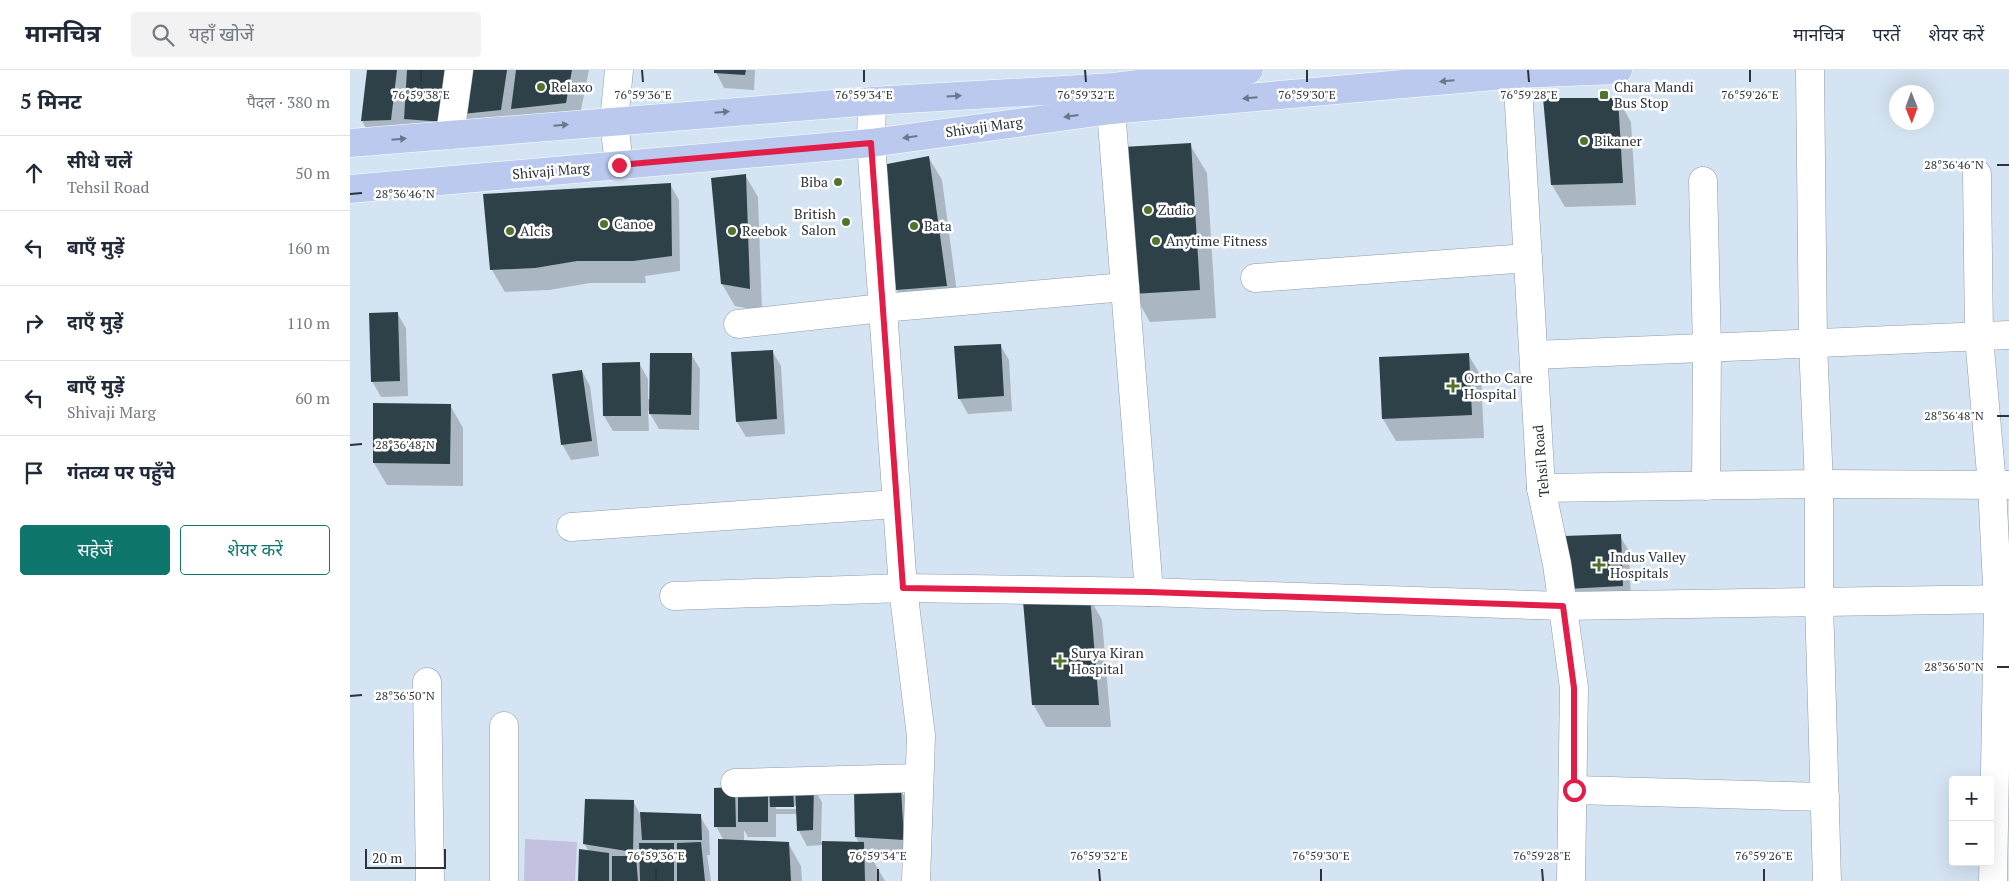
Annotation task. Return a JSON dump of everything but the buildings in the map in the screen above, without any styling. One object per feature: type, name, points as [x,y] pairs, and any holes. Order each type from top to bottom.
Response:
[{"type":"main road","name":"Shivaji Marg","points":[[350,189],[871,143],[1113,99],[1150,76],[1249,70]]},
{"type":"main road","name":"Shivaji Marg","points":[[350,143],[872,100],[1113,99],[1517,72],[1618,70]]},
{"type":"street","points":[[450,135],[459,70]]},
{"type":"street","points":[[619,70],[614,121],[619,165]]},
{"type":"street","points":[[1810,70],[1813,344],[1819,484],[1819,601],[1827,881]]},
{"type":"street","name":"Tehsil Road","points":[[1517,72],[1541,488],[1557,564],[1574,688],[1574,790],[1571,881]]},
{"type":"street","points":[[1113,99],[1125,287],[1149,592]]},
{"type":"street","points":[[872,100],[871,143],[896,504],[903,588],[921,736],[916,881]]},
{"type":"street","points":[[1977,174],[1979,336],[2001,485],[2003,599],[2002,805],[1994,881]]},
{"type":"street","points":[[1703,181],[1707,348],[1706,486]]},
{"type":"street","points":[[1255,278],[1528,258]]},
{"type":"street","points":[[738,324],[882,308],[1125,287]]},
{"type":"street","points":[[1534,355],[2009,335]]},
{"type":"street","points":[[1541,488],[1819,484],[2001,485]]},
{"type":"street","points":[[572,527],[896,504]]},
{"type":"street","points":[[674,596],[903,588],[1149,592],[1563,606],[2003,599]]},
{"type":"street","points":[[427,682],[430,881]]},
{"type":"street","points":[[504,726],[504,881]]},
{"type":"street","points":[[735,784],[919,778]]},
{"type":"street","points":[[1574,790],[1825,796]]},
{"type":"shaded area","points":[[525,839],[577,842],[575,881],[524,881]]},
{"type":"place","name":"Relaxo","points":[[541,87]]},
{"type":"place","name":"Chara Mandi Bus Stop","points":[[1604,95]]},
{"type":"place","name":"Bikaner","points":[[1584,141]]},
{"type":"place","name":"Biba","points":[[838,182]]},
{"type":"place","name":"Zudio","points":[[1148,210]]},
{"type":"place","name":"British Salon","points":[[846,222]]},
{"type":"place","name":"Canoe","points":[[604,224]]},
{"type":"place","name":"Bata","points":[[914,226]]},
{"type":"place","name":"Alcis","points":[[510,231]]},
{"type":"place","name":"Reebok","points":[[732,231]]},
{"type":"place","name":"Anytime Fitness","points":[[1156,241]]},
{"type":"place","name":"Ortho Care Hospital","points":[[1453,386]]},
{"type":"place","name":"Indus Valley Hospitals","points":[[1599,565]]},
{"type":"place","name":"Surya Kiran Hospital","points":[[1060,661]]},
{"type":"route","points":[[619,165],[871,143],[903,588],[1149,592],[1563,606],[1574,688],[1574,790]]}]
